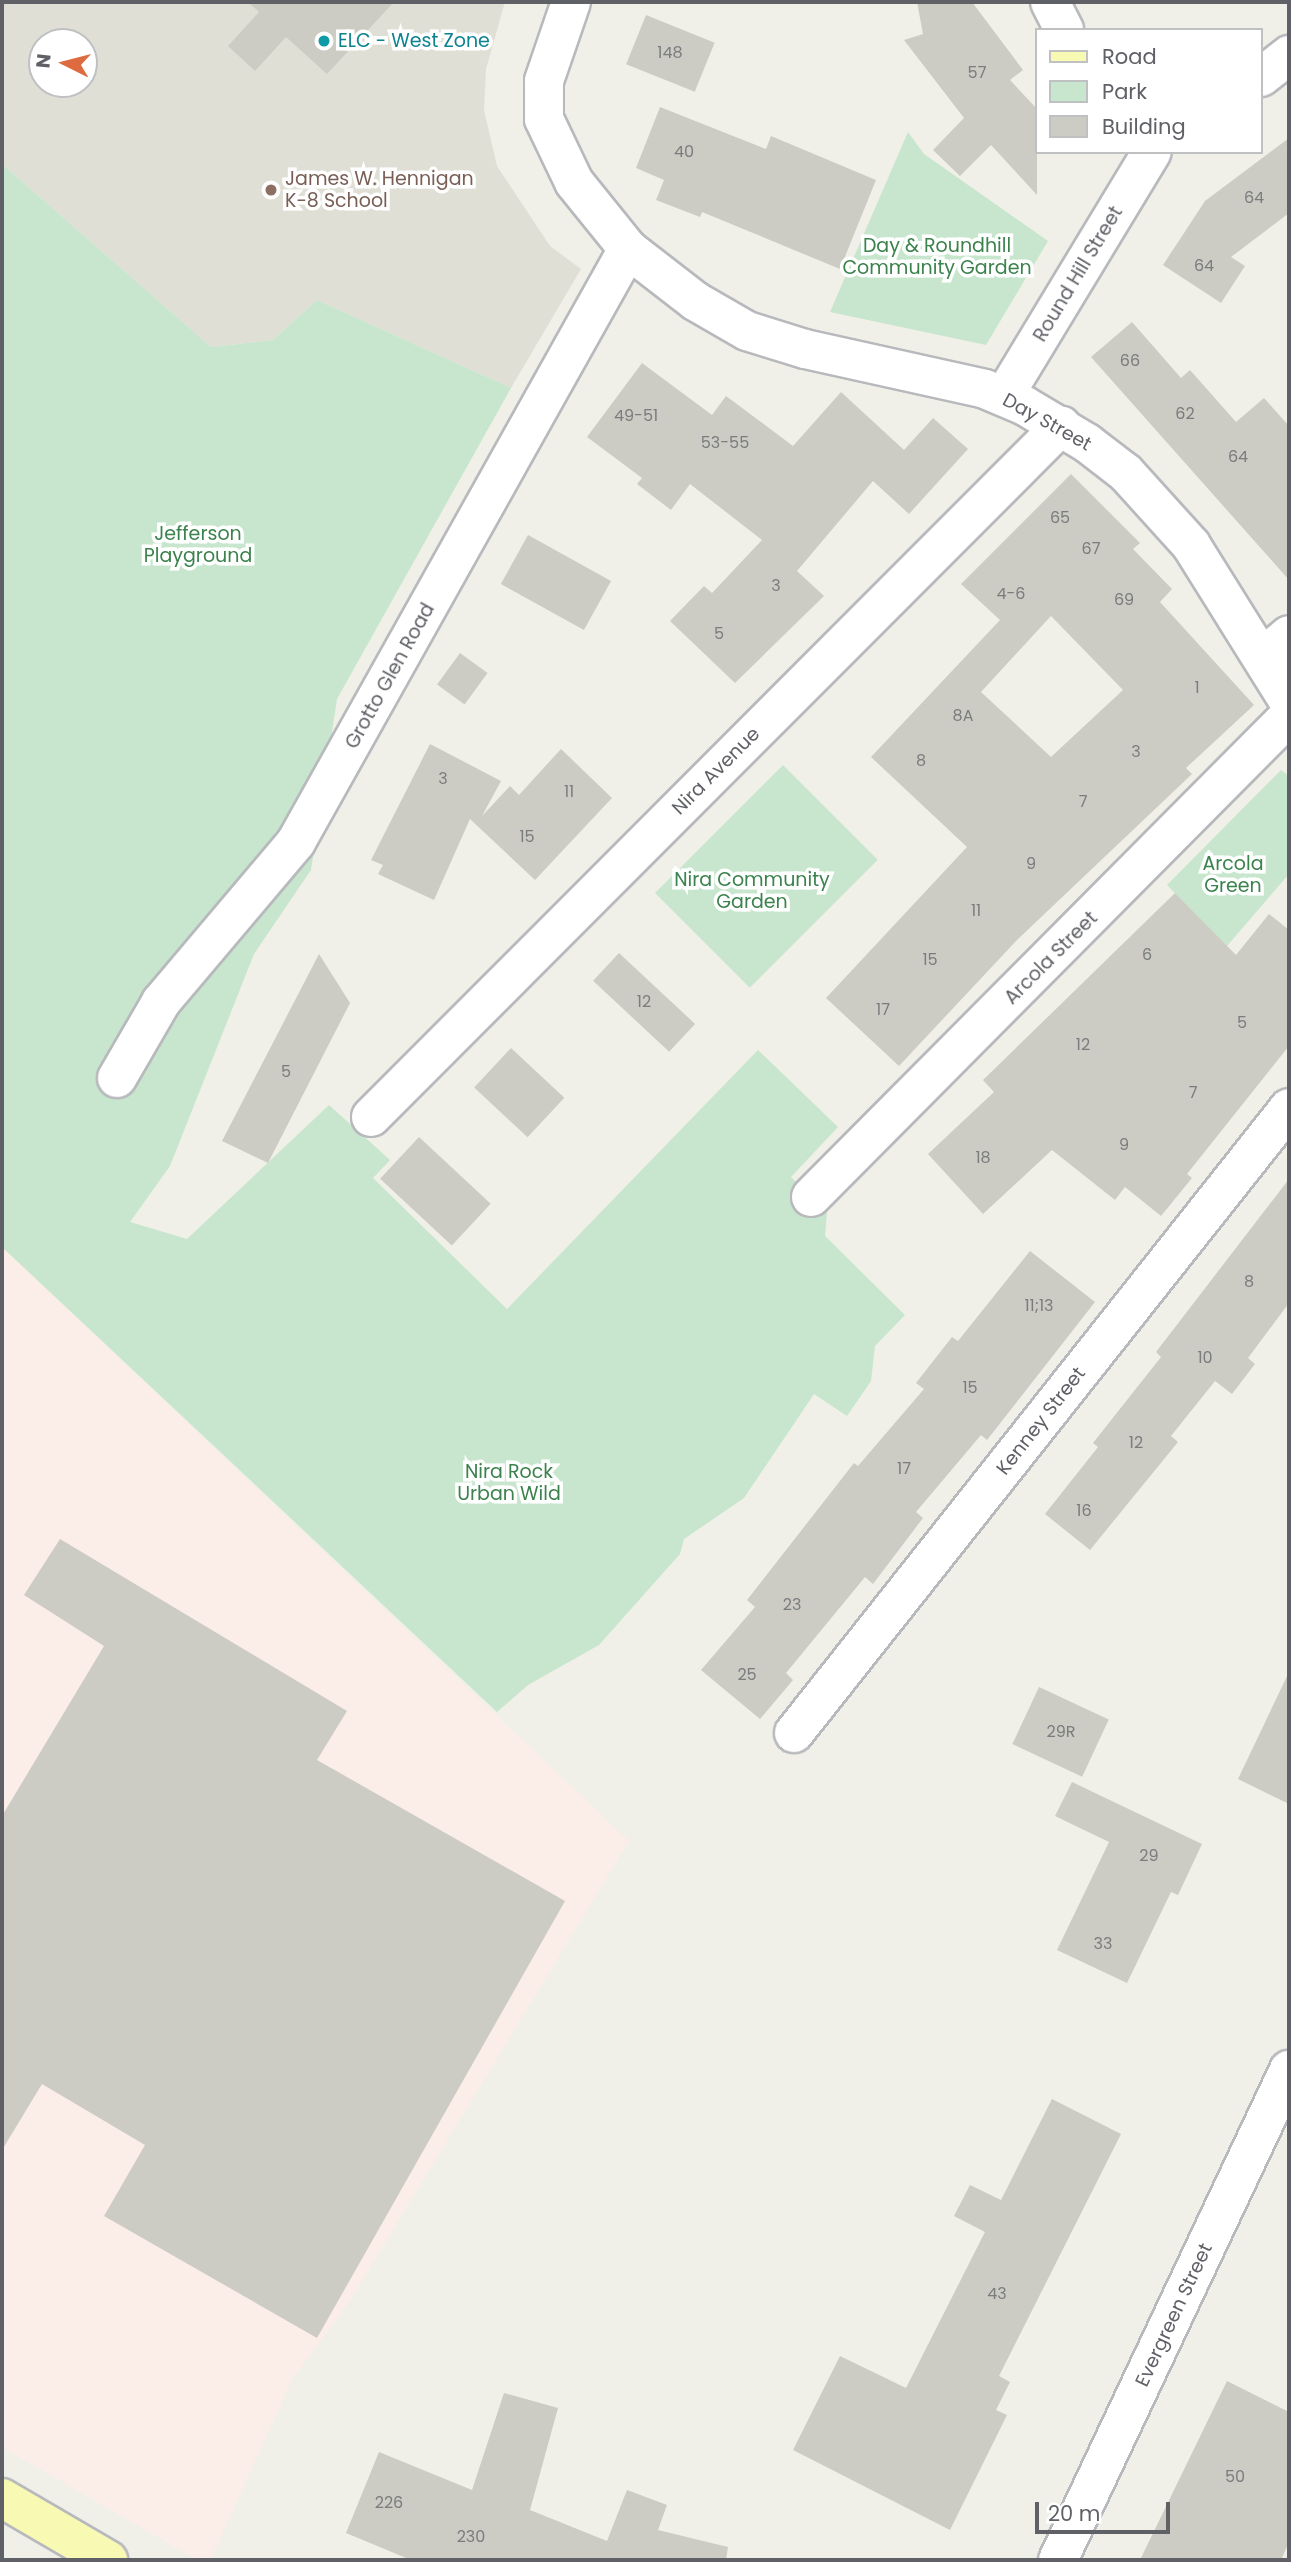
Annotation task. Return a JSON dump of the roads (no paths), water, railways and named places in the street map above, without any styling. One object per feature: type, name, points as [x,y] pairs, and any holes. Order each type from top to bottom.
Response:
[{"type":"main road","points":[[2,2498],[108,2560]]},
{"type":"street","name":"Day Street","points":[[571,2],[544,81],[544,119],[574,183],[628,249],[714,314],[762,338],[941,376],[1004,396],[1061,426],[1108,457],[1158,505],[1224,593],[1276,646],[1289,702]]},
{"type":"street","points":[[1050,2],[1062,28]]},
{"type":"street","points":[[1263,75],[1289,55]]},
{"type":"street","name":"Round Hill Street","points":[[1004,396],[1151,154]]},
{"type":"street","name":"Grotto Glen Road","points":[[117,1078],[161,1002],[296,842],[628,249]]},
{"type":"street","name":"Nira Avenue","points":[[371,1117],[1061,426]]},
{"type":"street","name":"Arcola Street","points":[[811,1197],[1289,716]]},
{"type":"street","name":"Kenney Street","points":[[794,1733],[1289,1108]]},
{"type":"street","name":"Evergreen Street","points":[[1058,2560],[1289,2070]]},
{"type":"place","name":"ELC - West Zone","points":[[324,41]]},
{"type":"place","name":"James W. Hennigan K-8 School","points":[[271,190]]},
{"type":"park label","name":"Day & Roundhill Community Garden","points":[[937,257]]},
{"type":"park label","name":"Jefferson Playground","points":[[198,545]]},
{"type":"park label","name":"Arcola Green","points":[[1233,875]]},
{"type":"park label","name":"Nira Community Garden","points":[[752,891]]},
{"type":"park label","name":"Nira Rock Urban Wild","points":[[509,1483]]}]
